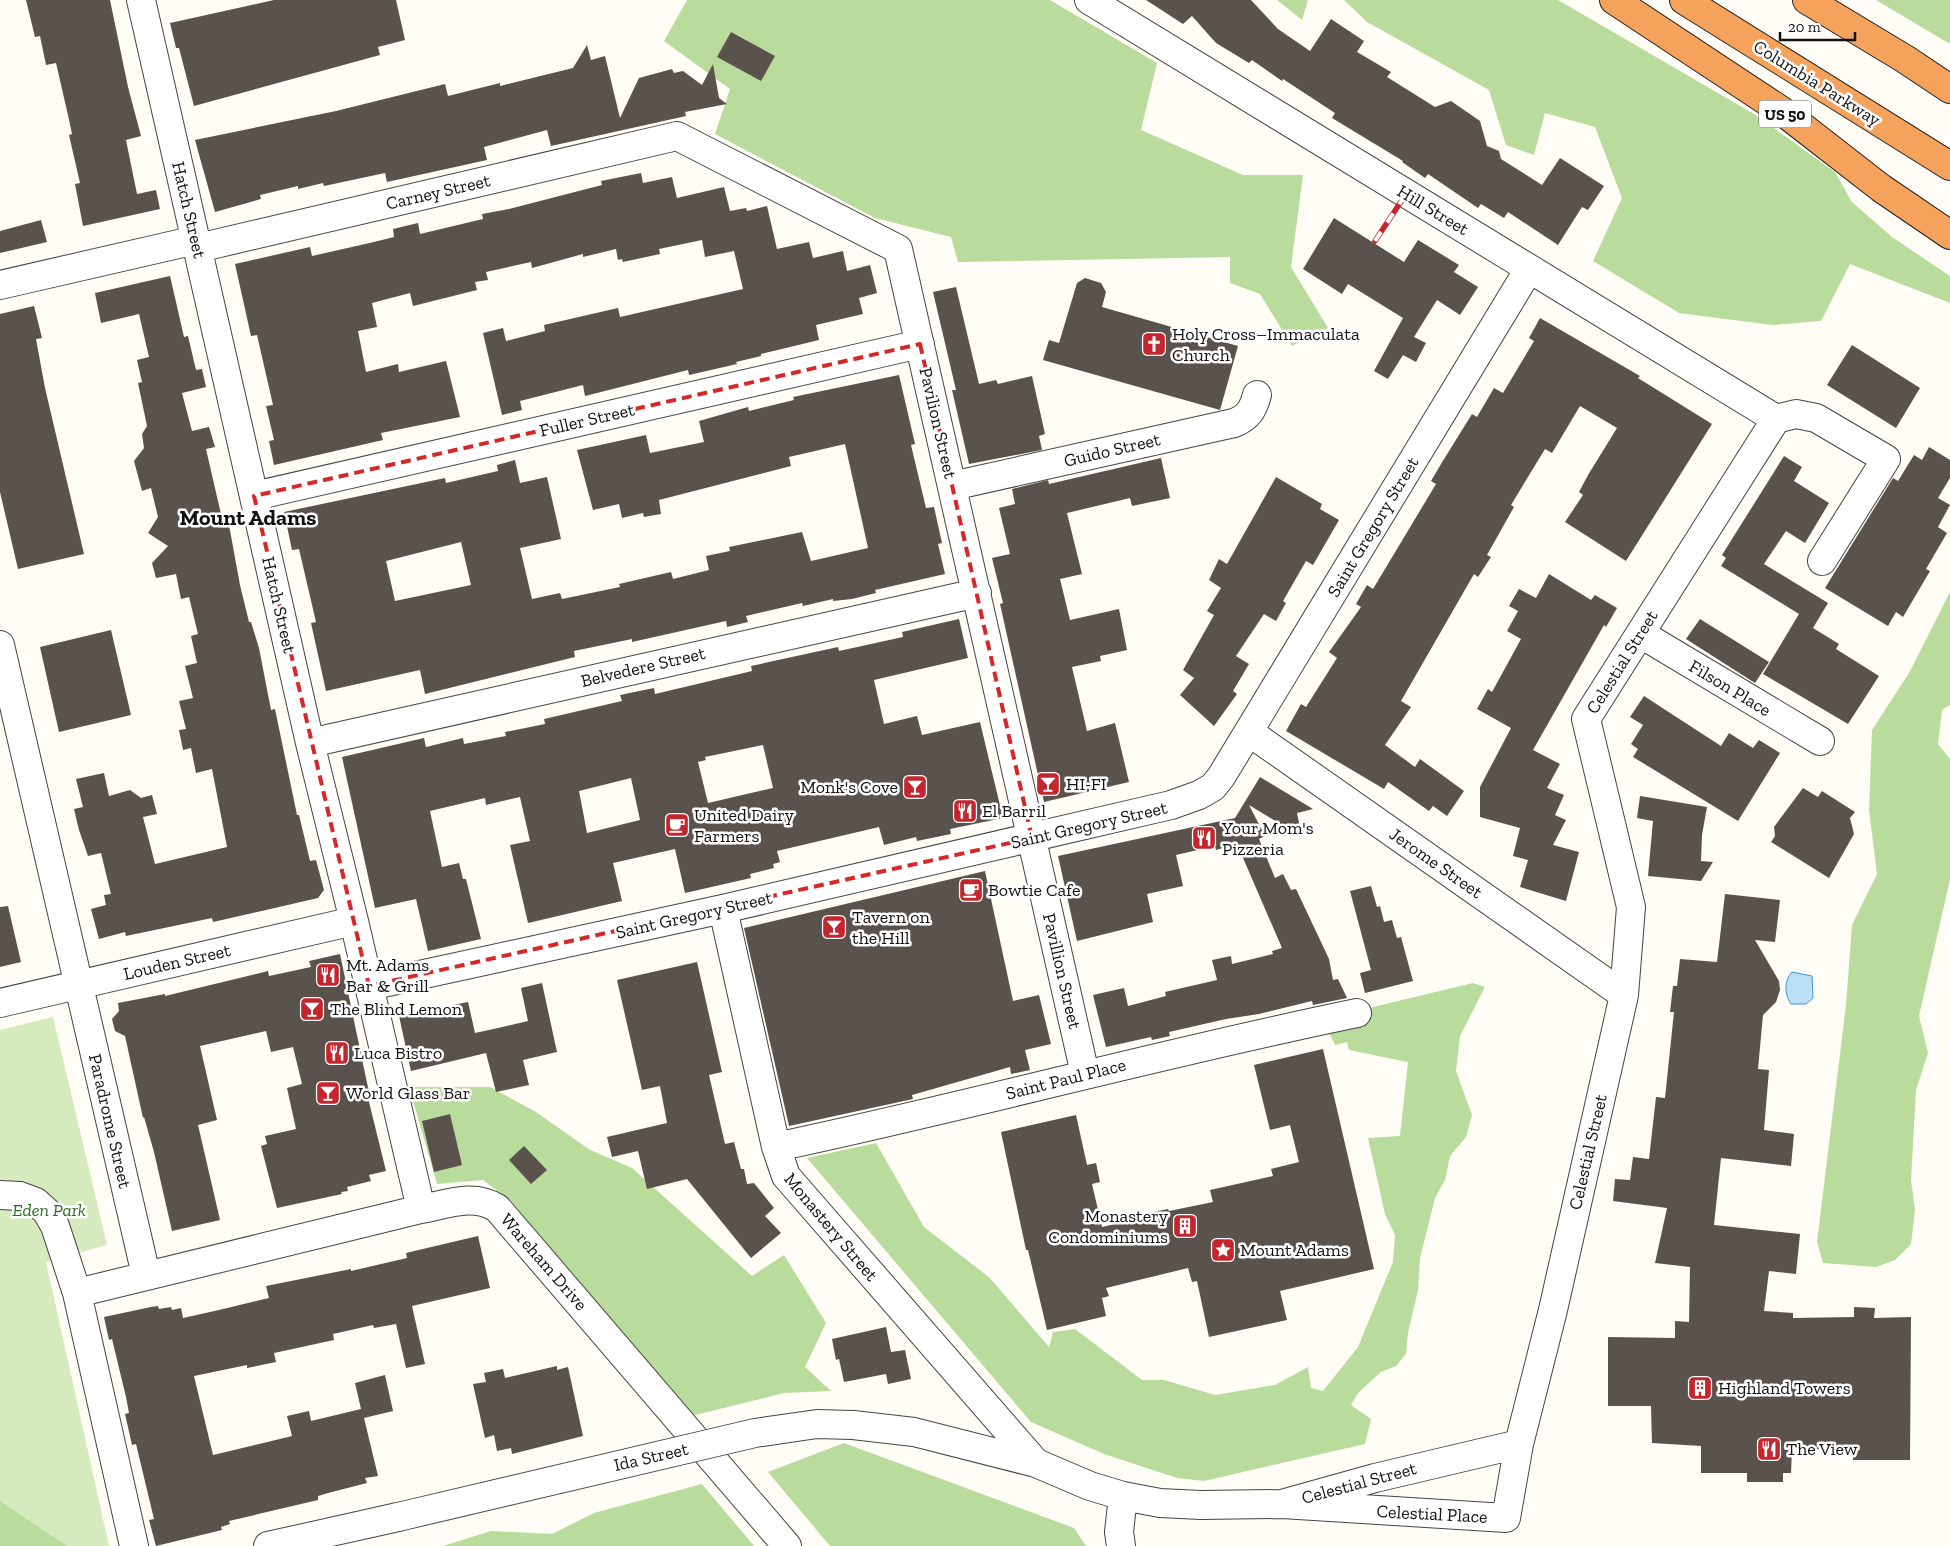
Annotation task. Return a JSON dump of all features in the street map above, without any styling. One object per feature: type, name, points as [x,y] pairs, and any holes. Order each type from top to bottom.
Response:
[{"type":"highway","name":"US 50","points":[[1614,0],[1782,112],[1881,188],[1950,235]]},
{"type":"highway","name":"Columbia Parkway","points":[[1684,0],[1950,166]]},
{"type":"highway","points":[[1808,0],[1905,59],[1950,89]]},
{"type":"highway","points":[[1905,59],[1950,82]]},
{"type":"street","name":"Hill Street","points":[[1089,0],[1776,419]]},
{"type":"street","name":"Hatch Street","points":[[144,1],[310,743],[354,921],[421,1209]]},
{"type":"street","name":"Carney Street","points":[[0,285],[197,244],[677,136]]},
{"type":"street","name":"Pavilion Street","points":[[677,136],[898,249],[1032,838]]},
{"type":"street","name":"Saint Gregory Street","points":[[369,986],[723,909],[1171,806],[1199,795],[1213,787],[1221,777],[1530,269]]},
{"type":"street","name":"Fuller Street","points":[[254,496],[920,344]]},
{"type":"street","name":"Guido Street","points":[[952,486],[1234,422],[1244,419],[1252,409],[1257,395]]},
{"type":"street","points":[[1776,419],[1796,414],[1816,418],[1886,459],[1822,561]]},
{"type":"street","name":"Celestial Street","points":[[1036,1463],[1090,1486],[1123,1496],[1160,1503],[1192,1505],[1282,1504],[1375,1478],[1519,1444],[1553,1310],[1624,994],[1631,907],[1586,719],[1776,419]]},
{"type":"street","name":"Belvedere Street","points":[[310,743],[977,593]]},
{"type":"street","name":"Filson Place","points":[[1641,634],[1820,741]]},
{"type":"street","name":"Paradrome Street","points":[[0,645],[146,1275]]},
{"type":"street","name":"Jerome Street","points":[[1248,732],[1624,994]]},
{"type":"street","name":"Pavillion Street","points":[[1032,838],[1085,1074]]},
{"type":"street","name":"Monastery Street","points":[[723,909],[782,1168],[791,1183],[1036,1463]]},
{"type":"street","name":"Louden Street","points":[[0,1004],[354,921]]},
{"type":"street","name":"Saint Paul Place","points":[[776,1147],[1213,1044],[1357,1013]]},
{"type":"street","points":[[0,1195],[28,1198],[47,1212],[55,1226],[77,1293],[134,1546]]},
{"type":"street","name":"Wareham Drive","points":[[146,1275],[421,1209],[468,1199],[488,1202],[498,1208],[787,1546]]},
{"type":"street","points":[[77,1293],[146,1275]]},
{"type":"street","name":"Ida Street","points":[[268,1546],[755,1433],[817,1424],[853,1425],[914,1432],[1036,1463]]},
{"type":"street","name":"Celestial Place","points":[[1282,1504],[1506,1518],[1519,1444]]},
{"type":"street","points":[[1121,1546],[1118,1532],[1123,1496]]},
{"type":"highlighted area","points":[[920,344],[1032,838],[369,986],[254,496]]},
{"type":"green space","points":[[687,0],[1050,0],[1157,63],[1141,130],[1243,175],[1303,175],[1291,267],[1328,328],[1292,346],[1260,294],[1230,283],[1230,257],[958,262],[951,237],[875,218],[715,134],[730,89],[664,41]]},
{"type":"green space","points":[[1277,0],[1308,0],[1302,20]]},
{"type":"green space","points":[[1344,0],[1558,0],[1754,114],[1835,172],[1852,202],[1892,237],[1950,276],[1950,303],[1850,264],[1821,321],[1773,325],[1679,313],[1593,261],[1622,198],[1595,127],[1545,113],[1534,155],[1506,145],[1489,90],[1367,22]]},
{"type":"green space","points":[[1876,0],[1950,0],[1950,44]]},
{"type":"green space","points":[[1950,592],[1950,705],[1942,710],[1938,744],[1950,759],[1950,879],[1919,1016],[1928,1053],[1916,1090],[1911,1180],[1915,1210],[1911,1244],[1895,1260],[1876,1267],[1823,1263],[1817,1242],[1846,1005],[1852,925],[1877,874],[1869,810],[1872,730],[1909,673]]},
{"type":"green space","points":[[1473,983],[1485,987],[1460,1036],[1456,1071],[1472,1115],[1466,1137],[1450,1156],[1445,1180],[1435,1198],[1420,1258],[1418,1290],[1408,1333],[1406,1354],[1396,1366],[1381,1372],[1358,1393],[1351,1405],[1371,1419],[1365,1444],[1204,1481],[1177,1478],[1104,1454],[1031,1422],[807,1158],[876,1143],[924,1227],[990,1278],[1049,1347],[1053,1332],[1075,1329],[1142,1380],[1164,1380],[1215,1395],[1275,1385],[1308,1367],[1311,1388],[1323,1391],[1358,1347],[1393,1262],[1395,1235],[1385,1214],[1368,1138],[1400,1136],[1408,1062],[1349,1050],[1347,1042],[1335,1045],[1328,1031],[1365,1015],[1373,1007]]},
{"type":"green space","name":"Eden Park","points":[[53,1017],[107,1245],[46,1262],[109,1546],[0,1546],[0,1030]]},
{"type":"green space","points":[[409,1087],[490,1087],[536,1112],[590,1150],[632,1168],[752,1276],[784,1255],[826,1323],[805,1367],[831,1391],[784,1393],[687,1417],[511,1201],[483,1180],[437,1184]]},
{"type":"green space","points":[[844,1443],[1074,1528],[1086,1546],[830,1546],[768,1472]]},
{"type":"green space","points":[[702,1484],[754,1546],[443,1546],[491,1531],[552,1534],[594,1513]]},
{"type":"green space","points":[[0,1501],[67,1546],[0,1546]]},
{"type":"water","points":[[1792,972],[1812,976],[1813,998],[1806,1004],[1791,1004],[1789,1000],[1786,983]]},
{"type":"building","points":[[26,0],[110,0],[128,87],[141,136],[126,140],[137,194],[156,190],[160,209],[83,226],[75,184],[80,183],[69,135],[72,134],[56,63],[46,65],[40,36],[35,37]]},
{"type":"building","points":[[274,0],[396,0],[405,40],[378,47],[380,55],[194,106],[179,48],[176,48],[170,23]]},
{"type":"building","points":[[1146,0],[1251,0],[1278,29],[1310,51],[1331,19],[1364,41],[1357,52],[1391,72],[1387,77],[1435,107],[1451,101],[1480,121],[1487,146],[1499,151],[1501,159],[1542,185],[1560,158],[1604,186],[1588,210],[1582,207],[1558,245],[1508,212],[1504,218],[1481,204],[1478,208],[1428,174],[1425,178],[1403,161],[1332,118],[1335,113],[1283,79],[1282,81],[1252,60],[1249,63],[1216,43],[1192,16],[1183,24]]},
{"type":"building","points":[[731,32],[775,56],[761,81],[717,57]]},
{"type":"building","points":[[587,45],[591,60],[605,56],[620,118],[639,78],[672,69],[674,73],[683,71],[702,85],[713,64],[719,98],[727,104],[685,112],[686,116],[551,146],[547,130],[484,147],[487,160],[387,182],[385,173],[324,186],[323,183],[298,189],[298,186],[260,195],[261,199],[215,212],[195,140],[336,111],[445,84],[448,96],[500,83],[500,86],[573,68]]},
{"type":"building","points":[[641,173],[643,183],[672,177],[677,198],[724,187],[730,211],[746,208],[747,211],[767,206],[777,249],[809,242],[813,258],[843,251],[847,271],[870,265],[877,293],[859,298],[863,314],[816,325],[819,340],[761,354],[761,356],[736,362],[737,364],[689,375],[688,370],[585,396],[583,385],[520,401],[522,410],[502,415],[483,333],[503,328],[506,341],[545,331],[544,325],[618,308],[620,317],[743,289],[734,251],[705,257],[702,240],[659,249],[660,254],[623,262],[622,259],[618,260],[616,249],[583,257],[583,254],[532,268],[531,262],[486,272],[488,280],[475,282],[477,290],[413,306],[410,293],[372,303],[377,327],[358,331],[366,372],[398,364],[399,372],[446,361],[460,417],[381,433],[383,440],[274,465],[269,441],[274,440],[266,406],[273,405],[257,335],[251,336],[235,264],[310,247],[312,256],[394,237],[393,229],[418,223],[420,234],[483,219],[482,214],[602,185],[601,181]]},
{"type":"building","points":[[1334,218],[1404,262],[1418,240],[1459,265],[1454,272],[1478,287],[1460,315],[1437,300],[1414,337],[1426,343],[1416,362],[1403,355],[1388,379],[1374,371],[1403,318],[1348,284],[1342,294],[1303,269]]},
{"type":"building","points":[[41,220],[47,242],[0,253],[0,231]]},
{"type":"building","points":[[170,276],[184,337],[188,336],[196,370],[202,369],[206,387],[182,393],[192,431],[209,427],[215,447],[206,449],[221,514],[226,513],[240,585],[249,622],[251,622],[259,648],[271,710],[275,709],[297,815],[299,815],[310,861],[316,860],[324,890],[318,898],[213,922],[212,918],[126,936],[125,932],[99,939],[91,909],[106,905],[104,895],[111,894],[101,853],[88,856],[79,830],[74,809],[83,807],[76,779],[104,773],[109,796],[130,790],[141,798],[152,795],[157,814],[143,817],[155,864],[227,847],[212,769],[196,773],[191,748],[183,750],[179,730],[186,729],[179,701],[193,698],[185,666],[197,663],[191,636],[198,634],[189,597],[181,599],[176,574],[156,578],[152,563],[168,546],[148,533],[158,517],[151,488],[142,491],[134,461],[144,448],[142,434],[147,426],[138,383],[142,382],[137,360],[149,357],[139,314],[101,323],[95,293]]},
{"type":"building","name":"Holy Cross–Immaculata Church","points":[[1085,278],[1101,283],[1106,292],[1102,307],[1238,346],[1220,410],[1043,360],[1049,340],[1059,343],[1077,283]]},
{"type":"building","points":[[956,287],[979,384],[996,380],[998,384],[1032,376],[1045,434],[1039,436],[1042,450],[969,464],[952,390],[956,390],[933,292]]},
{"type":"building","points":[[34,306],[42,338],[36,339],[45,388],[84,554],[18,569],[0,492],[0,314]]},
{"type":"building","points":[[1540,318],[1640,376],[1638,378],[1712,424],[1626,561],[1565,522],[1583,495],[1579,492],[1617,428],[1580,406],[1552,453],[1545,449],[1511,505],[1514,507],[1487,555],[1491,557],[1478,577],[1474,574],[1401,701],[1411,707],[1385,745],[1415,767],[1420,759],[1464,791],[1447,816],[1433,806],[1429,811],[1388,782],[1384,789],[1286,731],[1301,704],[1306,707],[1337,658],[1329,652],[1361,607],[1356,604],[1367,585],[1373,589],[1436,484],[1431,481],[1441,464],[1472,414],[1477,417],[1494,388],[1503,393],[1534,341],[1529,338]]},
{"type":"building","points":[[1852,345],[1920,388],[1896,428],[1827,385]]},
{"type":"building","points":[[899,375],[915,444],[911,445],[926,508],[934,507],[942,543],[938,544],[945,574],[875,590],[876,593],[852,599],[833,601],[833,599],[803,606],[802,603],[746,616],[748,622],[727,627],[726,621],[632,642],[632,639],[574,651],[575,657],[425,694],[420,670],[326,691],[311,623],[316,622],[299,549],[292,550],[284,512],[445,478],[446,483],[498,471],[497,465],[515,460],[520,483],[547,477],[561,539],[520,548],[532,599],[560,593],[562,599],[620,587],[619,584],[671,572],[673,579],[709,570],[706,556],[730,551],[729,547],[802,532],[811,561],[868,548],[845,444],[789,457],[791,466],[659,500],[661,514],[644,517],[643,513],[622,518],[619,504],[593,510],[577,450],[646,435],[650,453],[704,442],[699,421],[748,407],[749,411],[794,400],[793,397]],"holes":[[[461,542],[471,585],[395,601],[386,561]]]},
{"type":"building","points":[[1929,447],[1950,460],[1950,478],[1938,498],[1950,505],[1938,527],[1947,533],[1926,569],[1930,571],[1903,617],[1896,612],[1888,626],[1825,588],[1893,478],[1898,481],[1914,455],[1922,460]]},
{"type":"building","points":[[1784,456],[1802,467],[1794,481],[1829,503],[1805,543],[1786,531],[1764,564],[1828,603],[1813,628],[1839,644],[1836,649],[1879,676],[1848,724],[1763,674],[1799,614],[1721,566],[1726,558],[1722,555]]},
{"type":"building","points":[[1161,458],[1170,498],[1132,506],[1130,498],[1067,513],[1082,574],[1060,579],[1070,620],[1119,609],[1127,650],[1100,656],[1101,661],[1072,667],[1087,731],[1115,723],[1129,782],[1044,802],[1000,604],[1003,603],[992,558],[1010,554],[999,508],[1015,504],[1012,489],[1048,480],[1049,484]]},
{"type":"building","points":[[1276,477],[1322,504],[1320,509],[1339,520],[1313,565],[1306,561],[1283,601],[1286,603],[1276,621],[1264,614],[1236,656],[1249,664],[1233,691],[1237,694],[1214,726],[1180,695],[1194,678],[1183,670],[1214,615],[1207,611],[1221,588],[1209,580],[1219,559],[1227,564]]},
{"type":"building","points":[[1549,574],[1591,600],[1595,595],[1617,608],[1606,627],[1604,625],[1533,750],[1560,764],[1547,788],[1564,795],[1555,815],[1566,820],[1553,845],[1579,852],[1566,901],[1520,887],[1528,860],[1513,856],[1520,828],[1480,817],[1480,787],[1511,728],[1477,709],[1488,689],[1492,692],[1521,639],[1507,631],[1518,611],[1509,606],[1519,589],[1536,598]]},
{"type":"building","points":[[959,619],[968,658],[874,680],[884,724],[917,716],[922,735],[980,722],[1003,818],[950,829],[951,834],[917,841],[916,837],[884,845],[879,827],[777,851],[780,862],[773,864],[774,868],[750,874],[751,878],[685,893],[675,849],[613,863],[622,901],[528,923],[510,845],[530,841],[520,797],[486,805],[485,798],[430,811],[442,867],[459,863],[463,879],[466,879],[481,939],[428,951],[416,899],[375,908],[342,757],[424,738],[426,747],[463,738],[464,744],[506,736],[505,732],[545,724],[544,719],[622,701],[620,695],[654,688],[655,694],[752,671],[751,666],[838,647],[839,651],[903,637],[902,632]],"holes":[[[763,745],[773,788],[708,803],[698,762],[706,760],[705,757]],[[631,778],[640,820],[587,833],[579,791]]]},
{"type":"building","points":[[1700,619],[1769,662],[1755,683],[1686,639]]},
{"type":"building","points":[[111,630],[131,715],[59,732],[40,647]]},
{"type":"building","points":[[1644,696],[1721,746],[1729,733],[1753,748],[1759,740],[1780,753],[1738,821],[1633,757],[1638,749],[1631,744],[1643,725],[1630,717]]},
{"type":"building","points":[[1260,777],[1313,809],[1297,813],[1302,837],[1249,805],[1265,836],[1259,839],[1275,878],[1283,874],[1291,890],[1296,889],[1329,959],[1333,980],[1338,979],[1347,998],[1313,1005],[1312,1001],[1169,1032],[1170,1036],[1152,1040],[1151,1037],[1106,1047],[1093,995],[1124,988],[1128,1006],[1166,996],[1165,992],[1217,980],[1212,960],[1231,956],[1232,964],[1273,954],[1272,951],[1282,948],[1237,844],[1216,850],[1215,846],[1176,855],[1183,886],[1147,894],[1153,922],[1077,941],[1058,856],[1235,818]]},
{"type":"building","points":[[1803,788],[1818,797],[1822,791],[1855,812],[1850,818],[1854,834],[1829,878],[1771,842],[1775,836],[1774,827]]},
{"type":"building","points":[[1640,796],[1707,807],[1702,835],[1701,861],[1713,862],[1701,881],[1648,876],[1653,821],[1637,818]]},
{"type":"building","points":[[985,871],[1013,1001],[1039,995],[1051,1044],[1025,1050],[1030,1070],[1011,1074],[1010,1067],[912,1095],[913,1099],[789,1126],[744,928]]},
{"type":"building","points":[[1371,886],[1377,907],[1380,906],[1384,922],[1392,920],[1397,938],[1401,937],[1413,981],[1365,993],[1360,973],[1371,970],[1350,891]]},
{"type":"building","points":[[1725,894],[1780,900],[1775,942],[1755,940],[1779,981],[1780,990],[1776,1002],[1763,1015],[1758,1069],[1769,1070],[1764,1130],[1794,1134],[1791,1166],[1721,1158],[1714,1225],[1800,1234],[1796,1274],[1769,1271],[1764,1311],[1793,1313],[1793,1318],[1854,1317],[1854,1307],[1875,1308],[1874,1318],[1911,1317],[1910,1460],[1853,1460],[1853,1449],[1792,1449],[1791,1473],[1783,1473],[1783,1482],[1747,1482],[1747,1473],[1701,1473],[1701,1446],[1652,1443],[1651,1406],[1608,1406],[1608,1337],[1675,1338],[1675,1321],[1689,1322],[1690,1267],[1655,1263],[1667,1208],[1613,1201],[1615,1179],[1630,1180],[1633,1157],[1649,1159],[1656,1097],[1665,1098],[1674,1012],[1670,1012],[1673,986],[1677,986],[1680,959],[1717,962]]},
{"type":"building","points":[[8,906],[21,962],[0,967],[0,907]]},
{"type":"building","points":[[340,954],[370,1097],[368,1098],[386,1171],[369,1175],[371,1181],[347,1187],[348,1191],[341,1192],[342,1194],[277,1208],[261,1146],[267,1144],[265,1136],[296,1129],[287,1088],[302,1084],[293,1047],[271,1052],[266,1031],[200,1046],[217,1120],[198,1125],[220,1220],[172,1231],[154,1152],[143,1118],[125,1036],[115,1031],[112,1019],[119,1011],[118,1003],[165,994],[165,996],[268,971],[269,976],[311,967],[309,961]]},
{"type":"building","points":[[697,962],[722,1072],[709,1075],[725,1144],[734,1142],[741,1169],[744,1169],[747,1184],[754,1183],[774,1208],[765,1216],[781,1233],[751,1258],[687,1179],[647,1189],[638,1151],[612,1157],[607,1137],[667,1123],[660,1086],[642,1090],[617,980]]},
{"type":"building","points":[[542,983],[557,1052],[523,1060],[529,1085],[496,1092],[486,1053],[411,1071],[399,1016],[468,1002],[475,1033],[498,1028],[528,1021],[521,988]]},
{"type":"building","name":"Monastery Condominiums","points":[[1323,1049],[1374,1269],[1280,1291],[1287,1320],[1209,1337],[1197,1281],[1192,1282],[1188,1268],[1106,1288],[1109,1296],[1102,1298],[1106,1316],[1047,1330],[1028,1250],[1026,1250],[1001,1132],[1076,1115],[1087,1165],[1096,1163],[1100,1182],[1092,1184],[1102,1227],[1148,1216],[1148,1213],[1168,1209],[1169,1211],[1213,1202],[1210,1190],[1273,1176],[1271,1169],[1299,1162],[1290,1125],[1270,1130],[1254,1065]]},
{"type":"building","points":[[450,1114],[462,1165],[434,1172],[422,1121]]},
{"type":"building","points":[[524,1146],[547,1170],[531,1184],[509,1160]]},
{"type":"building","points":[[478,1236],[490,1288],[412,1306],[425,1364],[406,1368],[396,1324],[374,1328],[373,1325],[333,1334],[334,1340],[274,1353],[276,1362],[247,1368],[247,1365],[194,1376],[213,1455],[292,1436],[287,1416],[309,1411],[311,1421],[361,1409],[355,1383],[385,1375],[393,1411],[364,1418],[378,1476],[365,1478],[367,1483],[318,1496],[318,1500],[229,1521],[230,1524],[221,1527],[222,1530],[156,1546],[149,1520],[154,1519],[136,1444],[132,1445],[125,1414],[129,1413],[126,1397],[112,1339],[109,1340],[104,1317],[158,1306],[159,1309],[171,1307],[172,1310],[181,1308],[183,1318],[269,1298],[266,1286],[351,1269],[351,1271],[407,1258],[406,1253]]},
{"type":"building","points":[[886,1327],[891,1352],[905,1350],[911,1379],[888,1384],[886,1374],[844,1382],[839,1359],[836,1360],[832,1339]]},
{"type":"building","points":[[557,1366],[557,1370],[568,1367],[583,1436],[512,1454],[511,1448],[497,1451],[494,1435],[485,1438],[473,1384],[486,1382],[484,1373],[503,1369],[505,1378]]},
{"type":"railway","points":[[1375,241],[1406,194]]},
{"type":"place","name":"Holy Cross–Immaculata Church","points":[[1154,344]]},
{"type":"place","name":"HI-FI","points":[[1048,784]]},
{"type":"place","name":"Monk's Cove","points":[[915,787]]},
{"type":"place","name":"El Barril","points":[[965,811]]},
{"type":"place","name":"United Dairy Farmers","points":[[677,825]]},
{"type":"place","name":"Your Mom's Pizzeria","points":[[1204,838]]},
{"type":"place","name":"Bowtie Cafe","points":[[971,890]]},
{"type":"place","name":"Tavern on the Hill","points":[[834,927]]},
{"type":"place","name":"Mt. Adams Bar & Grill","points":[[328,975]]},
{"type":"place","name":"The Blind Lemon","points":[[312,1009]]},
{"type":"place","name":"Luca Bistro","points":[[337,1053]]},
{"type":"place","name":"World Glass Bar","points":[[328,1093]]},
{"type":"place","name":"Monastery Condominiums","points":[[1185,1226]]},
{"type":"place","name":"Mount Adams","points":[[1223,1250]]},
{"type":"place","name":"Highland Towers","points":[[1700,1388]]},
{"type":"place","name":"The View","points":[[1769,1449]]},
{"type":"district","name":"Mount Adams","points":[[248,517]]}]
